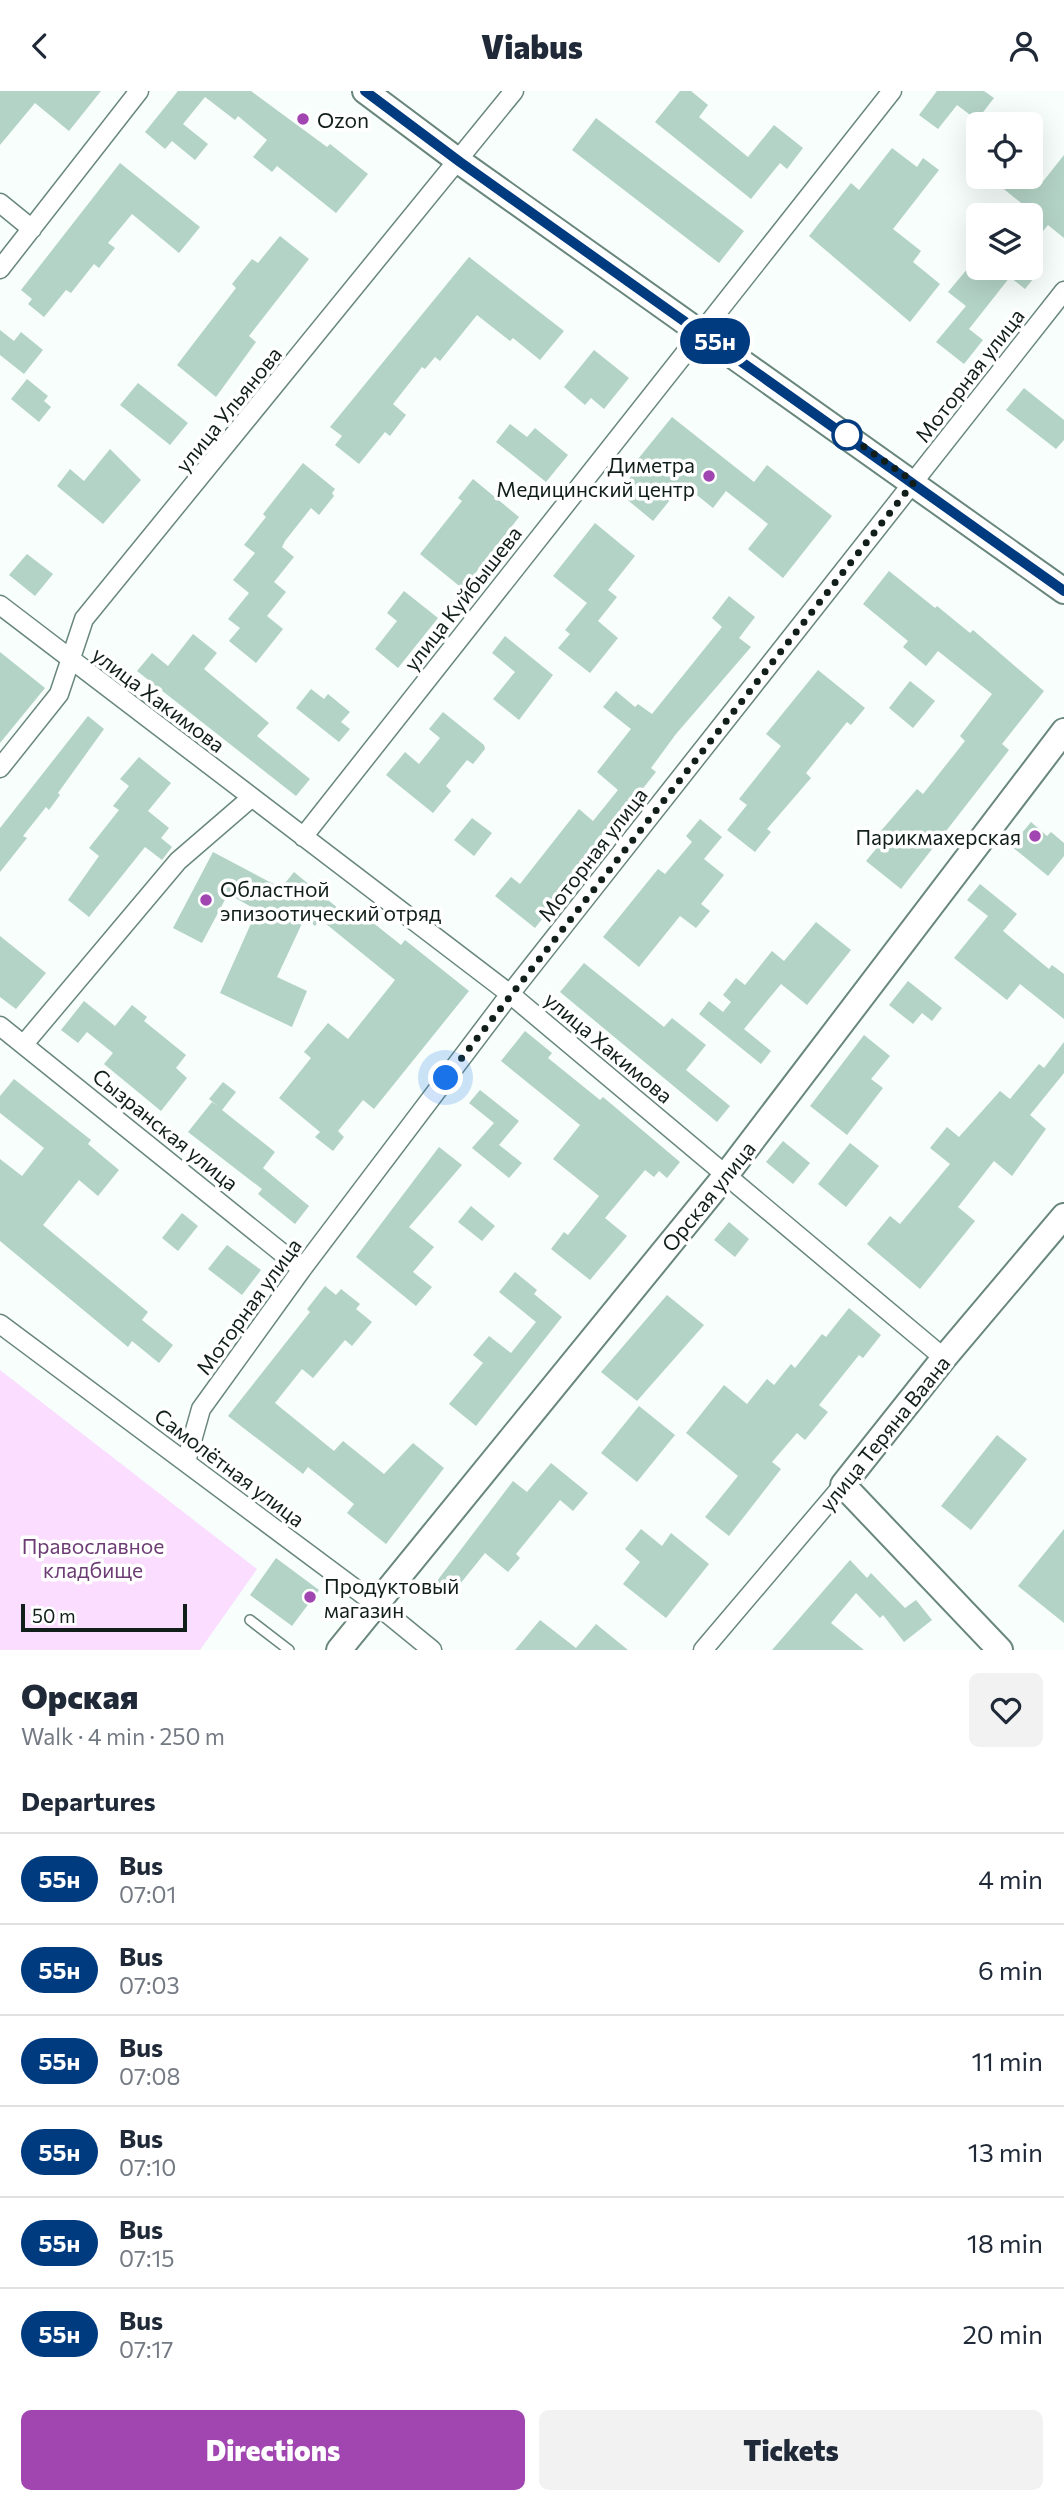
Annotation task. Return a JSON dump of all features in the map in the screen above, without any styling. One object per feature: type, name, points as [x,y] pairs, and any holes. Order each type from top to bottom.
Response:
[{"type":"street","points":[[0,269],[139,91]]},
{"type":"street","points":[[365,91],[460,162],[702,331],[1064,591]]},
{"type":"street","name":"улица Ульянова","points":[[0,768],[59,694],[84,619],[460,162],[514,91]]},
{"type":"street","name":"улица Куйбышева","points":[[303,837],[892,91]]},
{"type":"street","points":[[0,203],[32,229]]},
{"type":"street","name":"Моторная улица","points":[[186,1462],[201,1409],[302,1269],[510,993],[1064,291]]},
{"type":"street","name":"улица Хакимова","points":[[0,605],[510,993],[944,1358]]},
{"type":"street","name":"Орская улица","points":[[339,1650],[726,1175],[1064,731]]},
{"type":"street","points":[[24,1044],[178,861],[251,798]]},
{"type":"street","name":"Сызранская улица","points":[[0,1026],[302,1269]]},
{"type":"street","name":"улица Теряна Ваана","points":[[703,1650],[843,1485],[944,1358],[1064,1216]]},
{"type":"street","name":"Самолётная улица","points":[[0,1324],[377,1605],[432,1650]]},
{"type":"street","points":[[843,1485],[1000,1650]]},
{"type":"lane","points":[[250,1620],[289,1650]]},
{"type":"green space","name":"Православное кладбище","points":[[0,1370],[257,1569],[200,1650],[0,1650]]},
{"type":"building","points":[[0,91],[101,91],[69,131],[35,103],[0,145]]},
{"type":"building","points":[[178,91],[251,91],[327,147],[330,144],[368,174],[336,213],[277,166],[272,172],[253,157],[267,140],[238,116],[235,120],[205,97],[183,124],[208,144],[195,160],[172,141],[165,149],[145,132]]},
{"type":"building","points":[[680,91],[691,91],[708,105],[699,117],[748,157],[774,125],[803,148],[787,169],[780,163],[751,199],[655,122]]},
{"type":"building","points":[[937,91],[984,91],[994,98],[983,112],[966,112],[957,105],[938,129],[919,115]]},
{"type":"building","points":[[596,118],[744,231],[719,263],[572,150]]},
{"type":"building","points":[[892,148],[917,167],[923,158],[939,170],[893,229],[921,251],[913,262],[940,284],[910,322],[809,236],[851,183],[859,190]]},
{"type":"building","points":[[1064,155],[1064,238],[1048,225],[1043,231],[1043,203],[1021,203],[1004,189],[1043,189],[1043,181]]},
{"type":"building","points":[[120,163],[200,227],[179,253],[132,214],[108,243],[115,248],[99,268],[94,264],[71,293],[66,290],[44,317],[28,304],[32,299],[21,290]]},
{"type":"building","points":[[280,236],[309,259],[249,336],[256,342],[216,397],[177,365],[236,288],[232,284],[252,259],[258,263]]},
{"type":"building","points":[[469,257],[564,331],[540,360],[513,338],[510,341],[477,315],[440,361],[435,357],[425,369],[422,367],[393,404],[406,415],[390,436],[385,432],[359,464],[335,445],[342,436],[330,427]]},
{"type":"building","points":[[966,270],[966,280],[1008,280],[969,329],[983,340],[964,364],[936,342],[966,306],[948,292]]},
{"type":"building","points":[[1014,280],[1032,280],[1025,289]]},
{"type":"building","points":[[0,330],[14,341],[21,332],[43,350],[24,374],[0,355]]},
{"type":"building","points":[[594,350],[629,378],[604,409],[591,398],[585,405],[564,387]]},
{"type":"building","points":[[27,379],[48,396],[44,401],[51,407],[39,422],[11,399]]},
{"type":"building","points":[[138,383],[188,423],[170,445],[120,405]]},
{"type":"building","points":[[1024,388],[1064,420],[1064,440],[1056,449],[1006,410]]},
{"type":"building","points":[[672,417],[754,482],[767,465],[832,516],[783,578],[748,549],[768,524],[726,491],[713,508],[683,484],[653,521],[618,492],[643,462],[638,459]]},
{"type":"building","points":[[510,424],[527,437],[535,428],[568,455],[546,482],[496,442]]},
{"type":"building","points":[[110,449],[141,480],[103,524],[57,486],[70,469],[84,481]]},
{"type":"building","points":[[303,463],[335,489],[332,493],[334,496],[319,515],[311,508],[282,547],[294,557],[274,582],[286,592],[267,616],[283,629],[256,663],[229,641],[240,628],[228,619],[249,593],[233,580],[255,553],[244,545],[266,517],[263,514]]},
{"type":"building","points":[[473,479],[519,517],[463,589],[420,554],[462,501],[458,498]]},
{"type":"building","points":[[595,523],[635,556],[608,590],[617,597],[598,621],[618,638],[590,673],[558,648],[570,634],[565,630],[587,603],[553,576]]},
{"type":"building","points":[[27,554],[53,574],[35,596],[9,575]]},
{"type":"building","points":[[889,571],[970,633],[973,630],[1044,691],[1002,744],[1009,750],[901,889],[866,861],[886,837],[880,832],[917,789],[923,794],[965,741],[960,736],[992,694],[938,651],[926,666],[903,647],[908,641],[863,604]]},
{"type":"building","points":[[404,591],[438,618],[398,668],[375,649],[397,621],[387,613]]},
{"type":"building","points":[[729,596],[755,617],[739,638],[751,647],[676,734],[651,768],[656,772],[548,907],[550,909],[535,928],[495,896],[511,877],[520,884],[579,809],[593,821],[618,790],[597,772],[631,729],[603,707],[616,691],[635,707],[638,704],[652,714],[722,627],[712,618]]},
{"type":"building","points":[[193,634],[217,653],[204,669],[269,723],[257,736],[310,779],[296,796],[137,671],[152,653],[168,666]]},
{"type":"building","points":[[505,636],[553,675],[519,720],[493,699],[515,672],[492,653]]},
{"type":"building","points":[[0,652],[45,688],[0,743]]},
{"type":"building","points":[[818,670],[865,708],[851,725],[847,722],[806,773],[811,778],[767,829],[771,832],[755,852],[727,830],[747,805],[739,799],[781,746],[766,734]]},
{"type":"building","points":[[910,681],[935,701],[913,728],[889,708]]},
{"type":"building","points":[[311,689],[324,699],[328,694],[350,712],[341,722],[350,729],[339,742],[296,708]]},
{"type":"building","points":[[443,712],[484,745],[485,749],[473,764],[467,760],[446,786],[451,791],[433,813],[386,775],[405,752],[419,764],[440,738],[429,729]]},
{"type":"building","points":[[88,716],[104,729],[58,793],[60,795],[49,810],[46,807],[23,836],[27,838],[0,872],[0,828]]},
{"type":"building","points":[[139,757],[171,783],[148,811],[169,828],[161,838],[172,847],[162,860],[145,847],[89,917],[68,900],[99,856],[89,848],[119,810],[113,806],[129,786],[120,779]]},
{"type":"building","points":[[472,818],[492,833],[474,856],[454,840]]},
{"type":"building","points":[[700,819],[722,837],[704,859],[724,875],[701,904],[710,911],[696,928],[680,916],[639,967],[603,937],[658,869],[665,874],[692,842],[686,836]]},
{"type":"building","points":[[1031,822],[1047,836],[1051,832],[1064,843],[1064,856],[1048,876],[1011,846]]},
{"type":"building","points":[[213,852],[281,888],[294,872],[345,914],[352,906],[401,945],[405,940],[469,991],[374,1109],[363,1100],[338,1131],[344,1137],[333,1151],[315,1137],[320,1132],[279,1098],[311,1058],[304,1052],[328,1023],[348,1039],[395,980],[320,919],[315,926],[305,917],[277,977],[307,991],[292,1027],[220,993],[257,910],[228,894],[202,943],[173,928]]},
{"type":"building","points":[[980,884],[1017,914],[1003,931],[1049,969],[1052,965],[1064,974],[1064,1019],[1020,984],[1007,1000],[954,958],[988,916],[967,900]]},
{"type":"building","points":[[816,922],[851,950],[807,1005],[781,984],[744,1029],[771,1051],[761,1064],[699,1014],[709,1001],[723,1012],[731,1002],[723,995],[736,978],[745,985],[772,951],[784,961]]},
{"type":"building","points":[[0,936],[46,973],[16,1009],[0,997]]},
{"type":"building","points":[[584,963],[664,1027],[672,1018],[706,1045],[686,1070],[730,1106],[717,1122],[560,992]]},
{"type":"building","points":[[908,981],[942,1008],[932,1021],[922,1013],[913,1024],[889,1005]]},
{"type":"building","points":[[84,1001],[115,1026],[132,1005],[147,1017],[144,1021],[186,1055],[176,1068],[187,1078],[161,1111],[104,1064],[113,1053],[87,1032],[78,1043],[61,1030]]},
{"type":"building","points":[[525,1031],[552,1053],[548,1058],[600,1100],[603,1097],[680,1162],[667,1178],[659,1171],[654,1177],[645,1170],[605,1218],[627,1236],[590,1280],[551,1249],[564,1232],[568,1235],[599,1196],[553,1159],[580,1125],[501,1061]]},
{"type":"building","points":[[864,1035],[890,1056],[871,1079],[883,1088],[847,1135],[810,1106]]},
{"type":"building","points":[[1064,1042],[1064,1073],[1030,1115],[1046,1129],[1012,1176],[994,1161],[958,1207],[975,1221],[920,1289],[867,1244],[890,1216],[900,1224],[950,1164],[930,1148],[947,1127],[959,1137],[1000,1091],[1010,1099],[1039,1064],[1044,1068]]},
{"type":"building","points":[[14,1079],[91,1140],[88,1144],[119,1170],[98,1196],[79,1180],[43,1225],[148,1312],[142,1320],[173,1345],[159,1363],[132,1341],[128,1347],[0,1241],[0,1159],[22,1176],[44,1148],[0,1113],[0,1096]]},
{"type":"building","points":[[223,1082],[236,1092],[222,1110],[275,1152],[263,1168],[309,1206],[295,1224],[258,1194],[262,1189],[188,1132],[212,1102],[218,1106],[209,1099]]},
{"type":"building","points":[[480,1090],[519,1121],[499,1145],[522,1163],[509,1178],[472,1148],[494,1123],[469,1103]]},
{"type":"building","points":[[783,1141],[810,1163],[793,1184],[766,1162]]},
{"type":"building","points":[[850,1143],[879,1166],[846,1207],[818,1184]]},
{"type":"building","points":[[439,1147],[462,1165],[409,1227],[434,1247],[413,1272],[432,1287],[416,1306],[356,1257]]},
{"type":"building","points":[[471,1206],[495,1226],[482,1241],[458,1222]]},
{"type":"building","points":[[182,1213],[198,1226],[178,1251],[162,1238]]},
{"type":"building","points":[[729,1222],[749,1239],[735,1257],[714,1240]]},
{"type":"building","points":[[227,1245],[261,1270],[242,1295],[208,1269]]},
{"type":"building","points":[[515,1272],[537,1290],[534,1294],[562,1317],[476,1426],[449,1404],[483,1363],[473,1355],[489,1336],[511,1353],[536,1322],[499,1292]]},
{"type":"building","points":[[325,1286],[336,1295],[341,1289],[360,1304],[356,1309],[372,1322],[352,1346],[345,1340],[313,1378],[302,1369],[275,1403],[334,1451],[343,1441],[384,1474],[413,1443],[444,1468],[386,1544],[347,1513],[354,1504],[308,1467],[303,1474],[228,1416],[310,1312],[307,1309]]},
{"type":"building","points":[[667,1295],[704,1325],[637,1401],[601,1372]]},
{"type":"building","points":[[849,1308],[881,1335],[863,1358],[859,1355],[819,1405],[828,1412],[805,1440],[797,1433],[772,1462],[781,1469],[729,1536],[705,1517],[738,1476],[686,1433],[724,1385],[747,1404],[767,1379],[774,1385],[791,1364],[795,1368],[822,1334],[826,1337]]},
{"type":"building","points":[[639,1406],[675,1435],[637,1482],[601,1453]]},
{"type":"building","points":[[997,1435],[1027,1459],[971,1530],[941,1506]]},
{"type":"building","points":[[551,1463],[588,1493],[573,1511],[560,1500],[516,1554],[520,1558],[508,1572],[485,1553],[452,1594],[437,1581],[513,1481],[527,1492]]},
{"type":"building","points":[[641,1529],[662,1546],[671,1533],[709,1564],[666,1618],[623,1584],[640,1562],[625,1549]]},
{"type":"building","points":[[1064,1529],[1064,1623],[1018,1586]]},
{"type":"building","points":[[276,1558],[319,1590],[292,1626],[250,1595]]},
{"type":"building","points":[[850,1560],[867,1578],[871,1573],[905,1608],[916,1600],[932,1620],[904,1642],[883,1615],[880,1618],[856,1593],[831,1623],[864,1650],[772,1650]]},
{"type":"building","points":[[540,1620],[576,1648],[596,1624],[628,1650],[515,1650]]},
{"type":"bus line","name":"55н","points":[[365,91],[460,162],[702,331],[1064,591]]},
{"type":"place","name":"Ozon","points":[[303,119]]},
{"type":"place","name":"Диметра Медицинский центр","points":[[709,476]]},
{"type":"place","name":"Парикмахерская","points":[[1035,836]]},
{"type":"place","name":"Областной эпизоотический отряд","points":[[206,900]]},
{"type":"place","name":"Продуктовый магазин","points":[[310,1597]]},
{"type":"route","points":[[446,1078],[510,993],[914,482],[847,435]]}]
